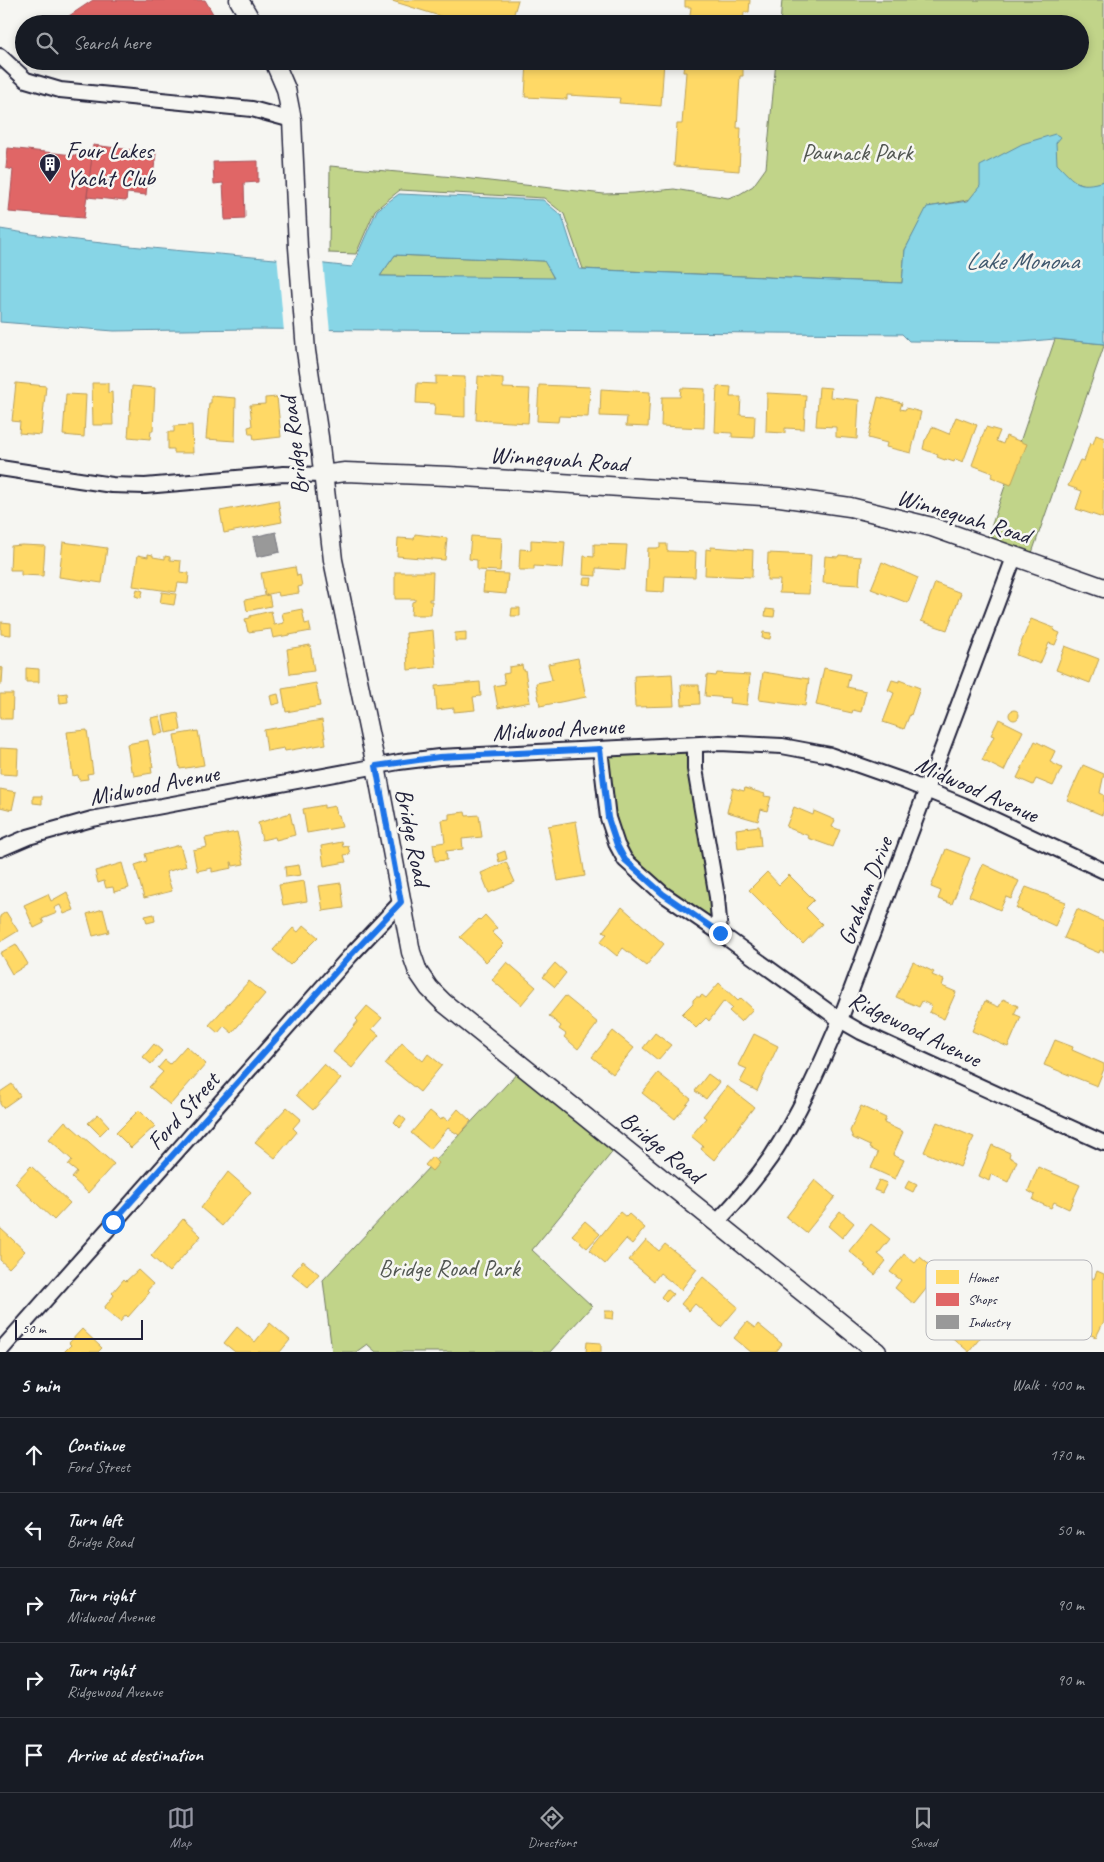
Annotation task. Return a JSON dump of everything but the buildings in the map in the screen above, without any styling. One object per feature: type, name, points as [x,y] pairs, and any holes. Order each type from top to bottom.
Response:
[{"type":"street","points":[[239,0],[248,15]]},
{"type":"street","points":[[0,56],[15,70]]},
{"type":"street","points":[[15,70],[26,80],[60,90],[252,109],[292,120]]},
{"type":"street","name":"Bridge Road","points":[[278,70],[286,88],[292,120],[298,247],[306,351],[333,560],[376,766],[406,933],[418,972],[429,988],[444,1003],[877,1352]]},
{"type":"street","name":"Winnequah Road","points":[[0,468],[112,485],[145,486],[284,474],[322,475],[345,472],[449,476],[780,497],[850,507],[932,527],[1104,588]]},
{"type":"street","name":"Graham Drive","points":[[717,1222],[770,1158],[802,1103],[840,1020],[1015,555]]},
{"type":"street","name":"Midwood Avenue","points":[[0,848],[28,837],[92,819],[376,766],[439,757],[720,743],[782,746],[830,755],[927,790],[1104,870]]},
{"type":"street","points":[[695,745],[695,769],[717,896],[720,933]]},
{"type":"street","name":"Ridgewood Avenue","points":[[600,749],[608,818],[617,845],[625,860],[663,894],[840,1020],[861,1032],[1104,1143]]},
{"type":"street","name":"Ford Street","points":[[0,1351],[350,956],[401,902]]},
{"type":"green space","name":"Paunack Park","points":[[782,0],[1104,0],[1104,181],[1088,186],[1074,181],[928,207],[905,250],[902,283],[583,269],[564,214],[544,198],[400,190],[375,210],[356,254],[329,253],[330,166],[454,177],[604,194],[674,189],[728,198],[740,194],[753,186],[766,168],[775,70],[1089,70],[1089,15],[781,15]]},
{"type":"green space","points":[[395,255],[545,261],[554,279],[380,276]]},
{"type":"green space","points":[[1055,339],[1104,344],[1104,346],[1032,553],[985,545]]},
{"type":"green space","points":[[695,745],[720,933],[683,908],[617,845],[600,749]]},
{"type":"green space","name":"Bridge Road Park","points":[[523,1067],[619,1144],[532,1250],[592,1306],[550,1352],[376,1352],[367,1344],[356,1352],[332,1352],[323,1280]]},
{"type":"water","name":"Lake Monona","points":[[1055,134],[1061,137],[1056,143],[1057,164],[1068,175],[1082,184],[1104,181],[1104,344],[1055,339],[1021,342],[909,341],[902,334],[251,329],[114,331],[0,322],[0,229],[131,246],[352,267],[377,210],[399,194],[543,200],[562,216],[579,269],[902,283],[905,250],[927,207],[968,201],[980,186],[980,166],[1022,144]],"holes":[[[395,255],[544,261],[554,278],[380,276]]]},
{"type":"pier","points":[[277,255],[323,261],[330,332],[284,332]]},
{"type":"place","name":"Four Lakes Yacht Club","points":[[50,183]]},
{"type":"route","points":[[113,1222],[263,1056],[350,956],[401,902],[376,766],[439,757],[600,749],[608,818],[617,845],[625,860],[663,894],[720,933]]}]
